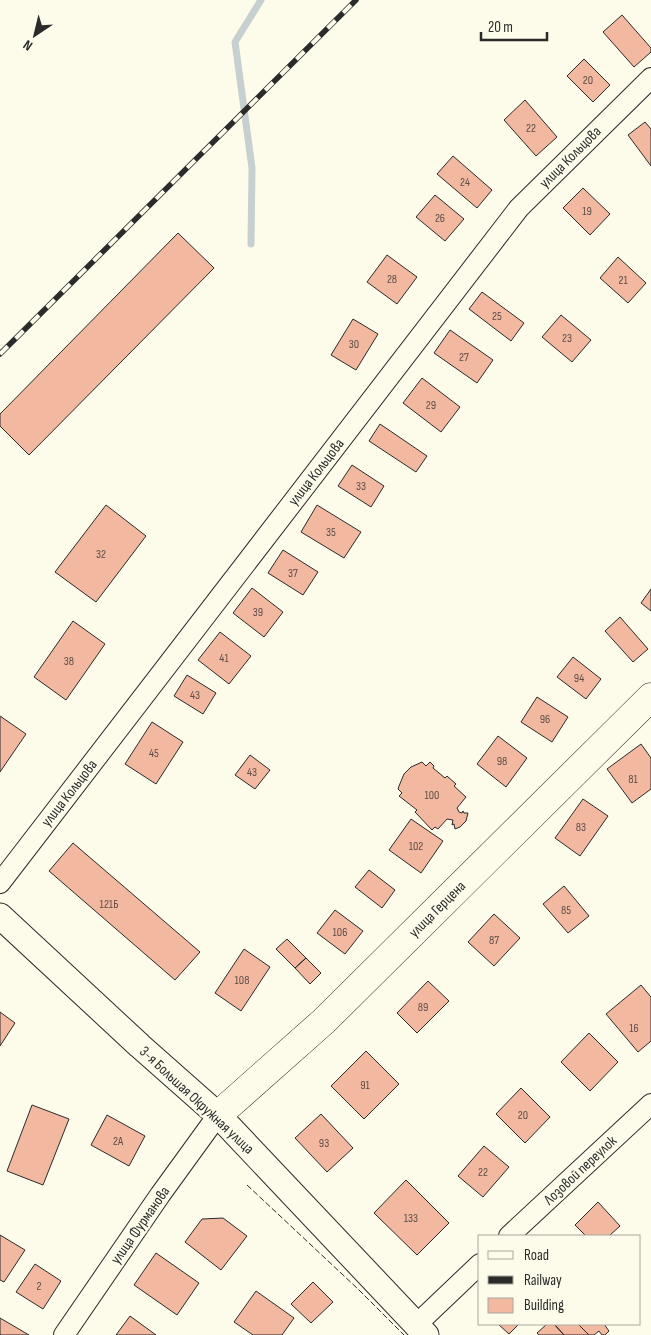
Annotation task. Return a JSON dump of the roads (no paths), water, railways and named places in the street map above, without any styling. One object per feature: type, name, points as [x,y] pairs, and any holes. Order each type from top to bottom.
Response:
[{"type":"main road","name":"улица Герцена","points":[[218,1115],[324,1021],[651,697]]},
{"type":"street","name":"улица Кольцова","points":[[0,883],[519,208],[651,78]]},
{"type":"street","name":"3-я Большая Окружная улица","points":[[0,916],[218,1115],[422,1330]]},
{"type":"street","name":"Лозовой переулок","points":[[510,1235],[651,1104]]},
{"type":"street","name":"улица Фурманова","points":[[64,1335],[160,1195],[218,1115]]},
{"type":"street","points":[[422,1330],[478,1266]]},
{"type":"waterway","points":[[251,244],[252,168],[235,42],[261,0]]},
{"type":"railway","points":[[0,354],[356,0]]}]
